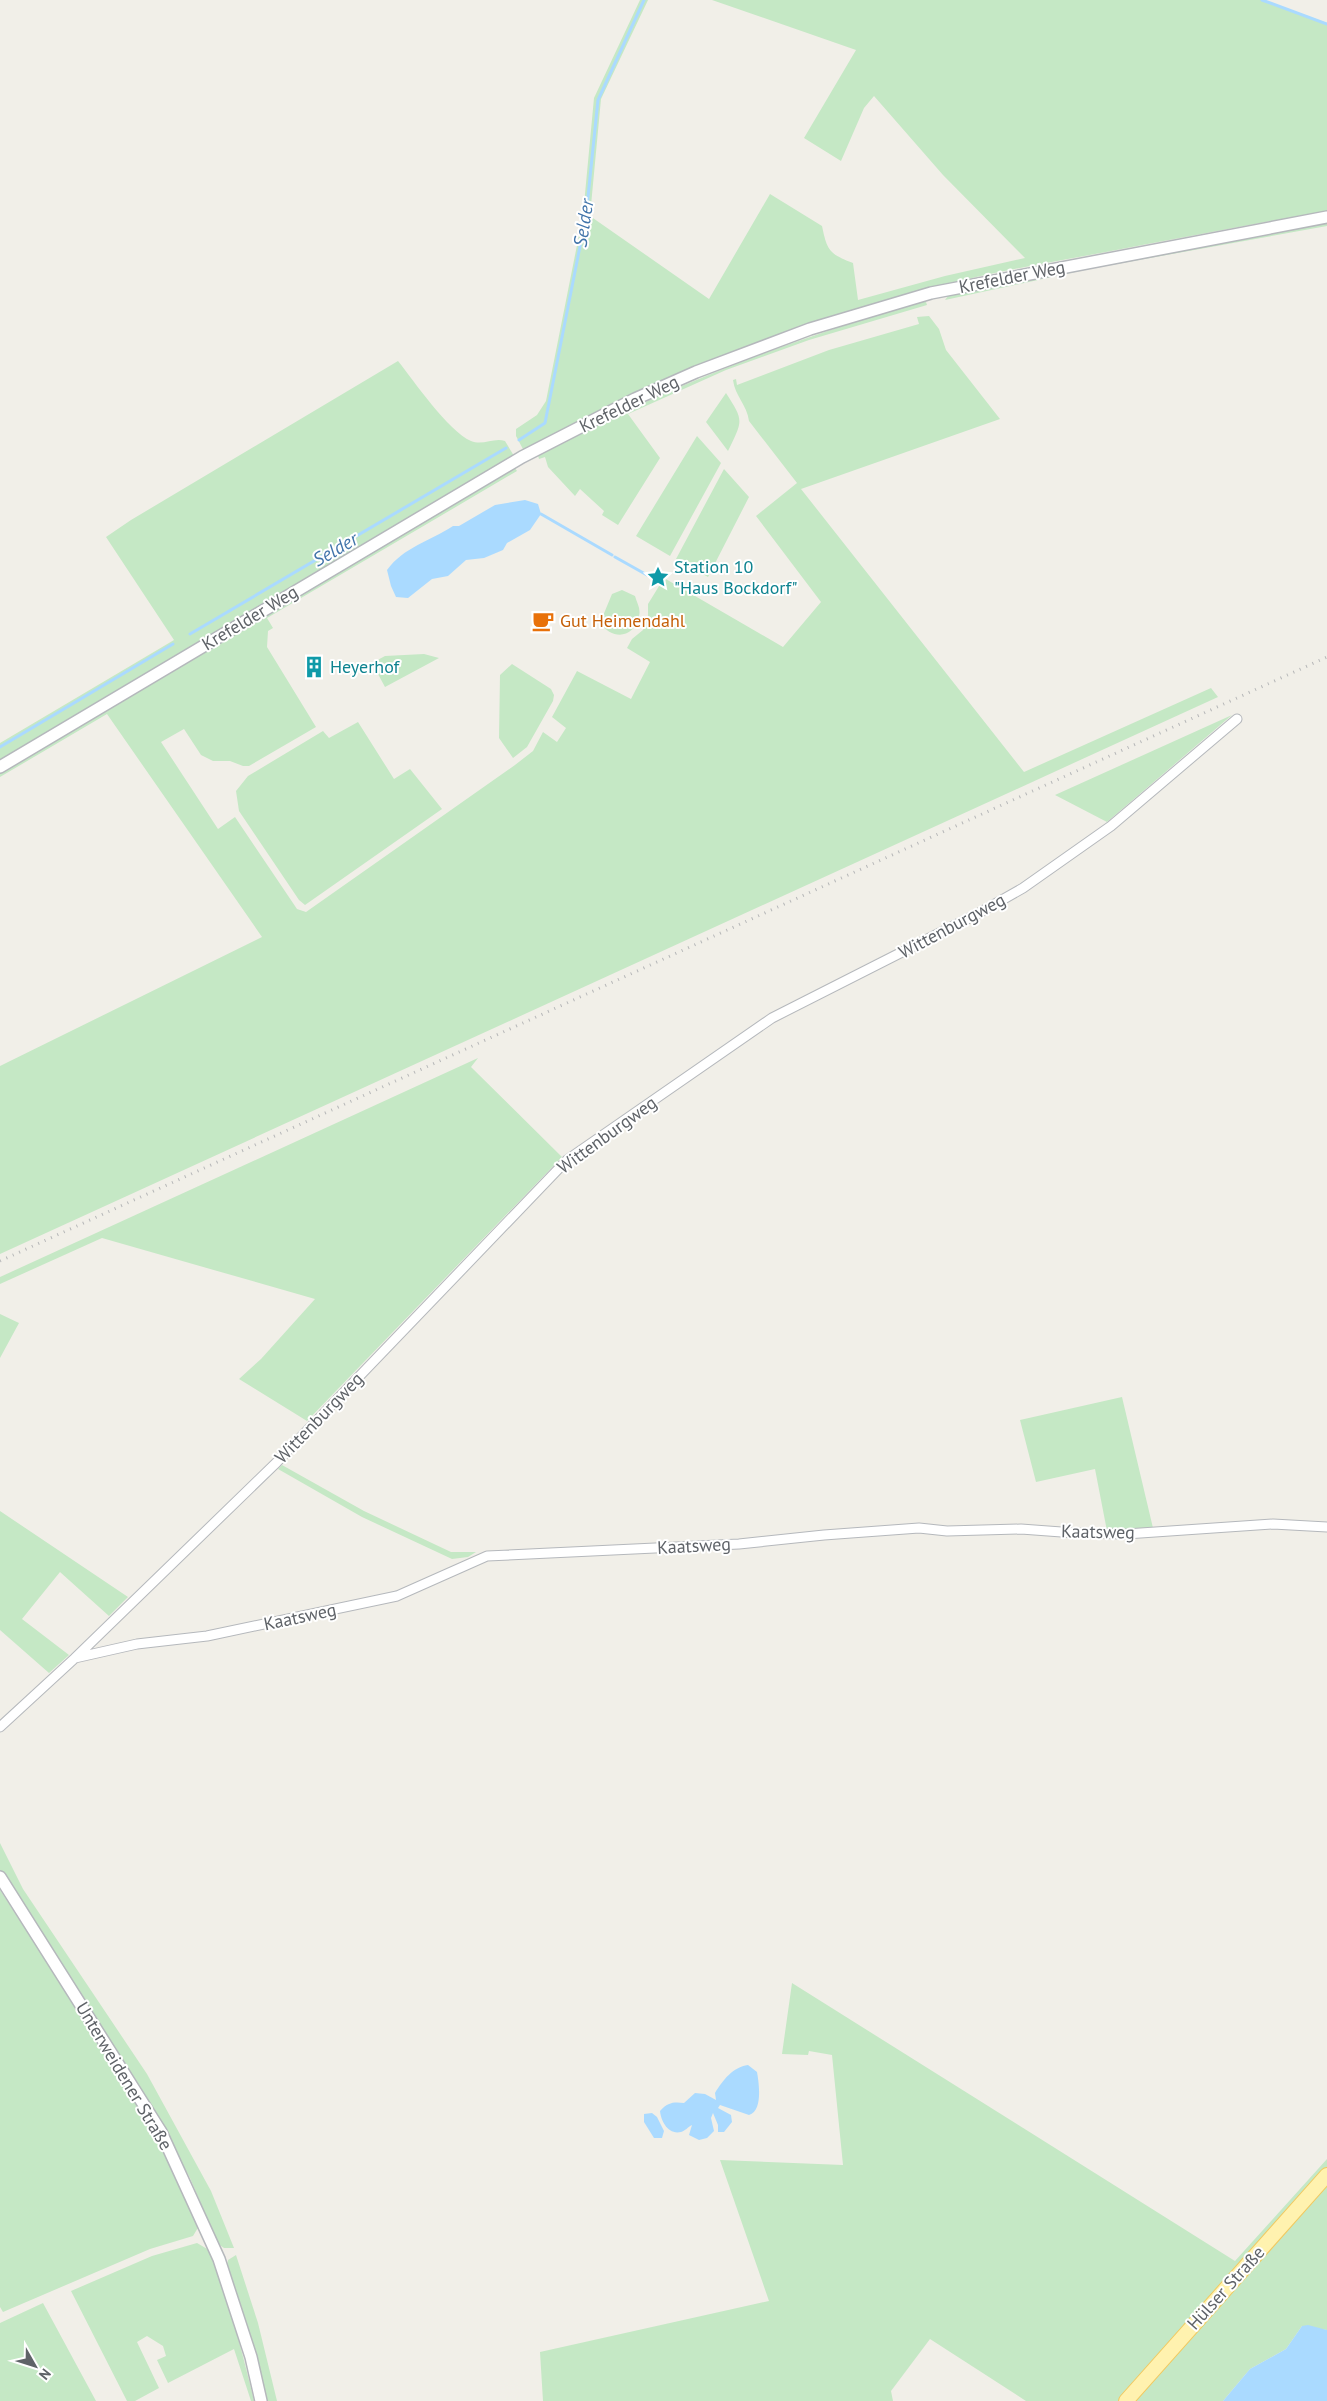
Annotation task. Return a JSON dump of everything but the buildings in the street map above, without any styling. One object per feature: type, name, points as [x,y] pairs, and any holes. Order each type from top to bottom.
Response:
[{"type":"main road","name":"Hülser Straße","points":[[1126,2401],[1327,2175]]},
{"type":"street","name":"Krefelder Weg","points":[[0,767],[522,458],[635,399],[696,372],[810,329],[931,293],[1327,216]]},
{"type":"street","name":"Wittenburgweg","points":[[0,1727],[75,1658],[278,1462],[567,1160],[772,1018],[979,913],[1023,888],[1111,826],[1237,719]]},
{"type":"street","name":"Kaatsweg","points":[[75,1658],[137,1644],[207,1636],[397,1596],[488,1556],[739,1544],[919,1528],[947,1530],[1021,1528],[1075,1533],[1126,1534],[1273,1524],[1327,1527]]},
{"type":"street","name":"Unterweidener Straße","points":[[0,1877],[161,2132],[219,2259],[251,2357],[261,2401]]},
{"type":"green space","points":[[640,0],[648,0],[601,99],[590,216],[709,299],[770,194],[822,226],[830,250],[839,257],[853,263],[858,300],[945,276],[1025,258],[943,175],[874,96],[864,108],[841,161],[804,138],[856,50],[712,0],[1264,0],[1327,23],[1327,211],[1004,271],[964,280],[835,316],[782,334],[676,375],[574,424],[524,451],[516,436],[516,429],[537,415],[546,401],[583,215],[594,98]]},
{"type":"green space","points":[[1327,222],[1327,226],[1089,269],[945,300],[948,296],[996,285]]},
{"type":"green space","points":[[926,302],[927,305],[809,340],[726,370],[628,414],[660,458],[618,525],[602,515],[604,511],[580,489],[575,496],[548,467],[545,457],[539,459],[538,455],[585,431],[726,368],[822,333]]},
{"type":"green space","points":[[929,316],[939,329],[946,350],[1000,419],[801,489],[1024,772],[1211,688],[1218,697],[0,1254],[0,1066],[262,937],[107,714],[0,777],[0,773],[515,468],[517,471],[267,618],[273,628],[268,631],[267,647],[316,727],[249,766],[243,766],[230,761],[213,761],[201,755],[184,729],[161,742],[218,829],[235,817],[297,909],[306,912],[515,765],[533,751],[543,732],[557,742],[566,728],[552,717],[577,671],[631,699],[650,662],[627,648],[632,639],[643,630],[648,617],[648,604],[664,578],[783,647],[821,602],[756,516],[797,483],[749,421],[733,380],[736,379],[737,385],[829,350],[919,324],[917,317]]},
{"type":"green space","points":[[398,361],[442,417],[462,436],[475,442],[505,441],[514,456],[0,760],[0,743],[174,640],[106,537],[131,520]]},
{"type":"green space","points":[[726,393],[736,410],[739,421],[737,433],[728,451],[706,422]]},
{"type":"green space","points":[[697,436],[721,463],[670,556],[636,536]]},
{"type":"green space","points":[[724,469],[749,497],[708,577],[676,559]]},
{"type":"green space","points":[[622,590],[635,596],[639,613],[636,624],[628,633],[616,634],[605,629],[600,623],[612,594]]},
{"type":"green space","points":[[424,654],[439,658],[385,687],[372,663],[385,656]]},
{"type":"green space","points":[[512,664],[551,689],[554,695],[553,701],[527,747],[513,758],[499,738],[500,675]]},
{"type":"green space","points":[[1232,715],[1107,822],[1055,795]]},
{"type":"green space","points":[[358,722],[394,779],[410,769],[442,809],[305,905],[299,900],[239,811],[236,791],[248,776],[323,731],[329,738]]},
{"type":"green space","points":[[478,1058],[471,1067],[562,1157],[307,1421],[239,1379],[261,1359],[315,1299],[102,1238],[0,1284],[0,1277]]},
{"type":"green space","points":[[0,1314],[19,1323],[0,1358]]},
{"type":"green space","points":[[1122,1397],[1153,1528],[1107,1531],[1095,1469],[1036,1482],[1020,1420]]},
{"type":"green space","points":[[282,1465],[364,1511],[451,1552],[476,1552],[468,1557],[452,1559],[362,1517],[278,1469]]},
{"type":"green space","points":[[0,1511],[128,1597],[109,1616],[60,1572],[22,1619],[69,1655],[49,1673],[0,1630]]},
{"type":"green space","points":[[0,1843],[23,1889],[147,2074],[211,2191],[234,2248],[224,2248],[218,2244],[190,2178],[147,2100],[0,1871]]},
{"type":"green space","points":[[0,1890],[127,2085],[164,2149],[199,2226],[193,2236],[150,2249],[3,2312],[0,2307]]},
{"type":"green space","points":[[792,1983],[1235,2261],[1327,2159],[1327,2168],[1119,2401],[1026,2401],[930,2339],[891,2391],[893,2401],[543,2401],[540,2352],[769,2301],[720,2160],[843,2165],[832,2055],[809,2051],[808,2055],[782,2054]]},
{"type":"green space","points":[[1327,2182],[1327,2330],[1302,2326],[1286,2349],[1250,2369],[1223,2401],[1132,2401]]},
{"type":"green space","points":[[197,2243],[209,2250],[216,2269],[245,2362],[254,2401],[251,2401],[234,2349],[168,2383],[157,2360],[166,2356],[163,2346],[147,2336],[137,2342],[159,2388],[135,2401],[127,2401],[71,2291],[152,2256]]},
{"type":"green space","points":[[236,2255],[258,2323],[277,2401],[265,2401],[238,2298],[227,2265],[228,2260]]},
{"type":"green space","points":[[43,2303],[96,2401],[0,2401],[0,2323]]},
{"type":"water","points":[[525,500],[538,504],[541,514],[530,530],[507,543],[503,550],[484,558],[466,560],[448,576],[432,579],[408,598],[396,597],[387,570],[401,556],[453,526],[459,526],[495,505]]},
{"type":"water","points":[[748,2065],[757,2072],[759,2083],[758,2103],[749,2115],[720,2105],[718,2108],[731,2115],[732,2122],[724,2132],[718,2132],[718,2125],[713,2113],[711,2118],[714,2131],[707,2138],[699,2140],[689,2135],[692,2125],[676,2132],[666,2126],[660,2111],[668,2104],[684,2103],[695,2093],[705,2094],[716,2100],[715,2093],[725,2079],[733,2071]]},
{"type":"water","points":[[652,2113],[657,2117],[664,2131],[662,2138],[654,2138],[644,2122],[644,2114]]},
{"type":"water","points":[[1308,2325],[1327,2330],[1327,2401],[1223,2401],[1250,2369],[1286,2349],[1302,2326]]},
{"type":"waterway","name":"Selder","points":[[519,440],[545,423],[586,216],[598,100],[644,0]]},
{"type":"waterway","name":"Selder","points":[[1262,0],[1327,24]]},
{"type":"waterway","name":"Selder","points":[[190,634],[506,448]]},
{"type":"waterway","points":[[541,514],[612,555]]},
{"type":"waterway","points":[[615,557],[647,575]]},
{"type":"waterway","name":"Selder","points":[[0,747],[173,644]]},
{"type":"railway","points":[[0,1261],[1327,657]]},
{"type":"place","name":"Station 10 \"Haus Bockdorf\"","points":[[658,577]]},
{"type":"place","name":"Gut Heimendahl","points":[[543,621]]},
{"type":"place","name":"Heyerhof","points":[[314,667]]}]
